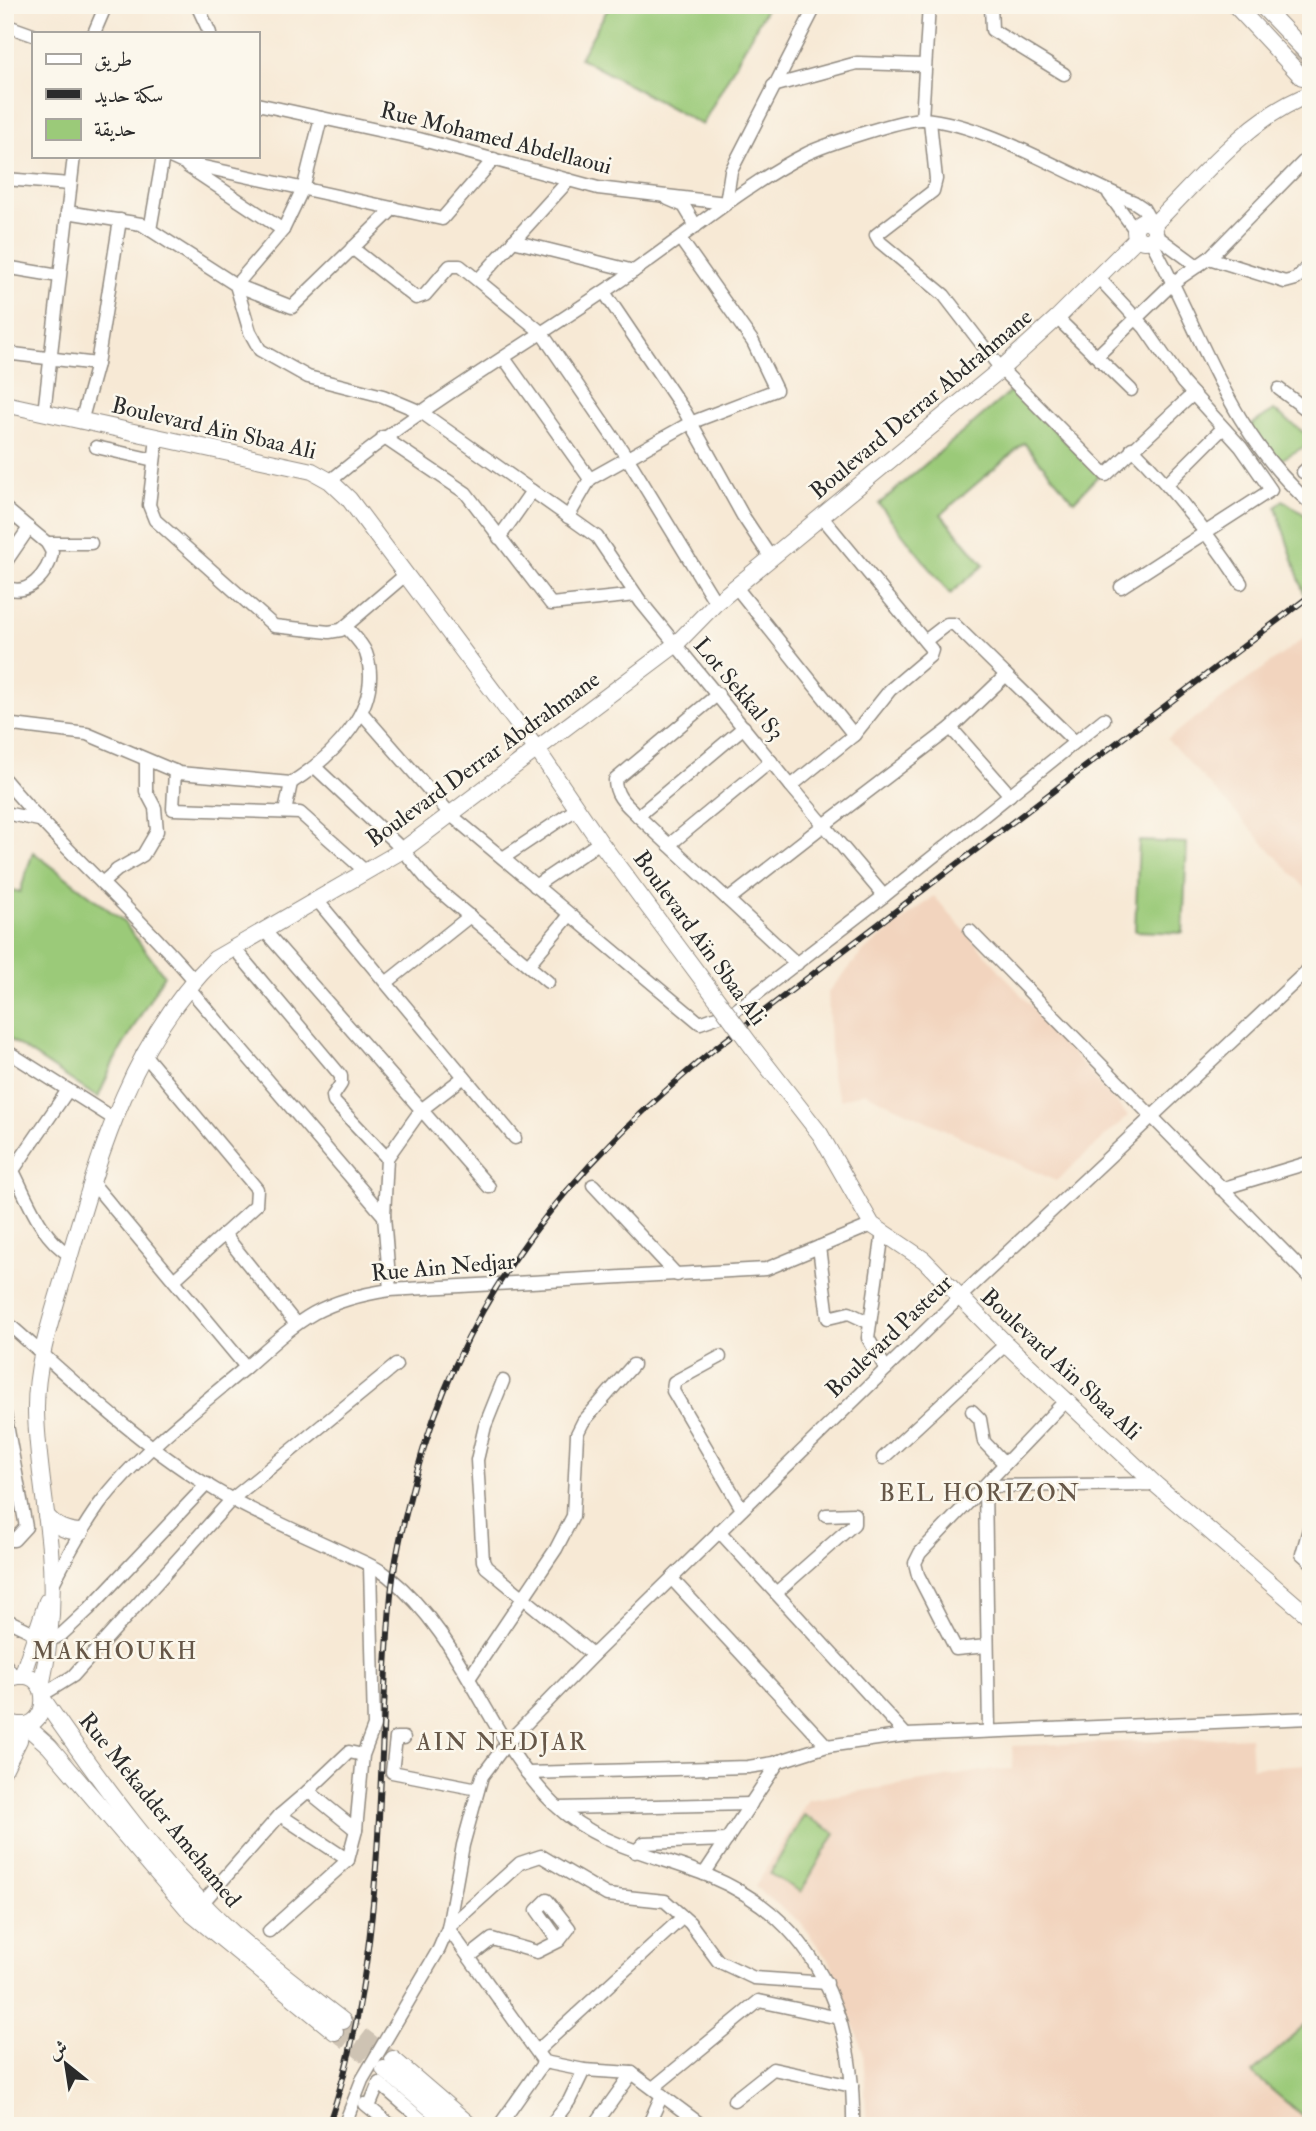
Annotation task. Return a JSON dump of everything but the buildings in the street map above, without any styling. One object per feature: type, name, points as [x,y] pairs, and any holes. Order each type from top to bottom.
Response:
[{"type":"main road","points":[[1235,5],[1307,81]]},
{"type":"main road","points":[[1248,5],[1303,55]]},
{"type":"main road","points":[[1261,5],[1303,55]]},
{"type":"main road","name":"Boulevard Derrar Abdrahmane","points":[[43,1694],[43,1638],[51,1588],[36,1410],[42,1353],[91,1181],[114,1119],[143,1054],[191,984],[233,947],[403,850],[538,751],[675,645],[716,603],[1001,369],[1243,138],[1278,111],[1307,81]]},
{"type":"main road","name":"Boulevard Aïn Sbaa Ali","points":[[5,404],[312,471],[330,481],[349,499],[404,576],[538,751],[600,842],[820,1135],[878,1228],[924,1260],[1006,1344],[1154,1484],[1311,1618]]},
{"type":"main road","points":[[46,1515],[55,1525],[67,1531],[81,1532]]},
{"type":"main road","name":"Boulevard Derrar Abdrahmane","points":[[12,1674],[43,1638]]},
{"type":"main road","points":[[5,1768],[19,1740],[14,1725],[39,1717],[43,1694],[29,1677],[12,1674]]},
{"type":"main road","name":"Rue Mekadder Amehamed","points":[[43,1694],[90,1767],[198,1909]]},
{"type":"main road","name":"Rue Mekadder Amehamed","points":[[14,1725],[49,1746],[198,1909],[339,2027]]},
{"type":"main road","points":[[452,2126],[388,2064],[471,2126]]},
{"type":"street","points":[[94,32],[106,5]]},
{"type":"street","points":[[197,5],[210,32]]},
{"type":"street","points":[[726,203],[731,171],[816,5]]},
{"type":"street","points":[[929,5],[924,65],[926,120],[936,179],[933,191],[876,235],[880,242],[944,295],[1001,369],[1106,475],[1193,394]]},
{"type":"street","points":[[991,5],[989,23],[992,30],[1064,74]]},
{"type":"street","points":[[5,25],[32,35]]},
{"type":"street","points":[[773,86],[857,64],[924,65]]},
{"type":"street","name":"Rue Mohamed Abdellaoui","points":[[259,104],[419,139],[569,180],[643,194],[726,203]]},
{"type":"street","points":[[236,285],[283,230],[304,187],[321,118]]},
{"type":"street","points":[[330,481],[383,437],[681,240],[726,203],[808,153],[926,120],[971,131],[1029,154],[1143,208],[1147,231],[1250,439],[1284,480],[1311,505]]},
{"type":"street","points":[[1097,356],[1174,282],[1209,258],[1311,154]]},
{"type":"street","points":[[44,413],[74,158]]},
{"type":"street","points":[[150,230],[165,158]]},
{"type":"street","points":[[170,158],[442,219],[495,159]]},
{"type":"street","points":[[181,162],[283,230]]},
{"type":"street","points":[[5,179],[70,184]]},
{"type":"street","points":[[479,279],[569,180]]},
{"type":"street","points":[[1106,191],[1147,231],[1196,265]]},
{"type":"street","points":[[643,194],[672,200],[684,206],[696,226]]},
{"type":"street","points":[[67,212],[120,220],[150,230],[236,285],[292,307],[394,208]]},
{"type":"street","points":[[81,422],[97,364],[120,220]]},
{"type":"street","points":[[568,517],[590,479],[690,423],[773,393],[776,387],[753,342],[681,240]]},
{"type":"street","points":[[513,241],[634,271]]},
{"type":"street","points":[[352,248],[416,298],[425,295],[450,266],[460,266],[541,331],[628,459],[716,603]]},
{"type":"street","points":[[1209,258],[1285,282],[1296,279],[1311,263]]},
{"type":"street","points":[[5,267],[60,276]]},
{"type":"street","points":[[1097,276],[1136,319],[1222,429],[1241,447],[1271,490],[1121,587]]},
{"type":"street","name":"Lot Sekkal S3","points":[[236,285],[250,332],[260,350],[308,377],[383,396],[421,412],[597,537],[636,595],[675,645],[884,896]]},
{"type":"street","points":[[604,292],[690,423],[771,558]]},
{"type":"street","points":[[1057,318],[1131,390]]},
{"type":"street","points":[[5,353],[97,364]]},
{"type":"street","points":[[504,358],[590,479]]},
{"type":"street","points":[[1279,389],[1311,413]]},
{"type":"street","points":[[1168,483],[1222,429]]},
{"type":"street","points":[[383,437],[466,493],[551,604],[636,595]]},
{"type":"street","points":[[157,438],[149,505],[155,520],[274,626],[329,632],[346,627],[404,576]]},
{"type":"street","points":[[96,447],[154,460]]},
{"type":"street","points":[[1132,448],[1168,483],[1207,531],[1241,583]]},
{"type":"street","points":[[499,538],[532,491]]},
{"type":"street","points":[[5,508],[47,543],[52,552],[51,560],[30,587],[20,590],[5,586]]},
{"type":"street","points":[[791,786],[854,735],[890,690],[930,656],[932,650],[822,517]]},
{"type":"street","points":[[5,563],[29,528]]},
{"type":"street","points":[[47,543],[91,543]]},
{"type":"street","points":[[736,587],[854,735]]},
{"type":"street","points":[[925,641],[950,622],[1075,742]]},
{"type":"street","points":[[5,724],[87,734],[175,771],[292,783],[316,768],[362,713],[370,682],[369,666],[365,650],[346,627]]},
{"type":"street","points":[[728,900],[951,728],[1006,675]]},
{"type":"street","points":[[718,694],[615,780],[615,789],[621,800],[797,964]]},
{"type":"street","points":[[362,713],[451,815],[700,1023],[736,1010],[884,896],[1104,719]]},
{"type":"street","points":[[638,816],[744,727]]},
{"type":"street","points":[[951,728],[1010,795]]},
{"type":"street","points":[[102,883],[117,870],[143,855],[158,831],[155,808],[145,792],[146,761]]},
{"type":"street","points":[[669,845],[771,761]]},
{"type":"street","points":[[316,768],[403,850],[431,884],[548,982]]},
{"type":"street","points":[[175,771],[173,810],[300,813],[365,871]]},
{"type":"street","points":[[5,780],[39,820],[102,883],[191,984],[384,1216]]},
{"type":"street","points":[[285,811],[292,783]]},
{"type":"street","points":[[503,858],[578,808]]},
{"type":"street","points":[[5,813],[39,820]]},
{"type":"street","points":[[536,886],[600,842]]},
{"type":"street","points":[[316,899],[515,1138]]},
{"type":"street","points":[[528,965],[570,915]]},
{"type":"street","points":[[386,983],[470,916]]},
{"type":"street","points":[[264,930],[489,1187]]},
{"type":"street","points":[[970,931],[1311,1279]]},
{"type":"street","points":[[233,947],[341,1076],[341,1084],[333,1096],[334,1102],[387,1158]]},
{"type":"street","name":"Boulevard Pasteur","points":[[448,1928],[463,1845],[482,1776],[506,1744],[593,1655],[959,1298],[1311,967]]},
{"type":"street","points":[[5,1050],[114,1119]]},
{"type":"street","points":[[143,1054],[258,1192],[256,1205],[174,1280]]},
{"type":"street","points":[[390,1290],[384,1216],[387,1158],[421,1110],[464,1077]]},
{"type":"street","points":[[68,1090],[9,1176],[48,1236],[70,1255]]},
{"type":"street","points":[[1222,1189],[1311,1162]]},
{"type":"street","points":[[91,1181],[246,1367]]},
{"type":"street","points":[[593,1185],[677,1275]]},
{"type":"street","points":[[878,1228],[868,1338],[886,1369]]},
{"type":"street","name":"Rue Ain Nedjar","points":[[51,1588],[81,1532],[101,1503],[154,1448],[296,1324],[355,1296],[390,1290],[766,1269],[819,1247],[878,1228]]},
{"type":"street","points":[[224,1234],[296,1324]]},
{"type":"street","points":[[819,1247],[828,1318],[849,1313],[870,1323]]},
{"type":"street","points":[[5,1321],[154,1448],[207,1485],[387,1575],[424,1612],[470,1677],[506,1744],[527,1773],[559,1808],[598,1837],[704,1874],[741,1891],[774,1916],[818,1965],[827,1983],[839,2018],[852,2086],[853,2126]]},
{"type":"street","points":[[883,1458],[1006,1344]]},
{"type":"street","points":[[720,1357],[674,1381],[673,1391],[742,1509]]},
{"type":"street","points":[[470,1677],[556,1549],[573,1516],[577,1434],[583,1422],[633,1365]]},
{"type":"street","points":[[43,1694],[73,1676],[232,1499],[396,1366]]},
{"type":"street","points":[[503,1381],[485,1426],[477,1460],[483,1561],[486,1567],[593,1655]]},
{"type":"street","points":[[987,1646],[956,1649],[918,1575],[915,1563],[920,1553],[1067,1399]]},
{"type":"street","points":[[972,1411],[980,1419],[984,1442],[1005,1464]]},
{"type":"street","points":[[5,1414],[26,1527],[14,1540],[5,1540]]},
{"type":"street","points":[[985,1486],[1154,1484]]},
{"type":"street","points":[[5,1619],[43,1638],[61,1635],[207,1485]]},
{"type":"street","points":[[985,1486],[989,1731]]},
{"type":"street","points":[[776,1593],[854,1524],[854,1514],[826,1515]]},
{"type":"street","points":[[1311,1522],[1302,1554],[1311,1562]]},
{"type":"street","points":[[719,1531],[906,1735]]},
{"type":"street","points":[[269,1931],[348,1860],[356,1830],[363,1755],[374,1726],[370,1566]]},
{"type":"street","points":[[672,1580],[827,1746]]},
{"type":"street","points":[[527,1773],[748,1767],[779,1761],[827,1746],[906,1735],[1311,1718]]},
{"type":"street","points":[[404,1738],[396,1738],[392,1772],[478,1789]]},
{"type":"street","points":[[198,1909],[281,1815],[349,1752],[363,1755]]},
{"type":"street","points":[[704,1874],[779,1761]]},
{"type":"street","points":[[308,1791],[356,1830]]},
{"type":"street","points":[[559,1808],[751,1804]]},
{"type":"street","points":[[281,1815],[348,1860]]},
{"type":"street","points":[[635,1852],[644,1843],[727,1840]]},
{"type":"street","points":[[344,2126],[362,2080],[439,1949],[448,1928],[520,1863],[533,1856],[549,1858],[607,1895],[665,1901],[683,1917],[718,1961],[754,1978],[827,1983]]},
{"type":"street","points":[[499,2126],[541,2057],[683,1917]]},
{"type":"street","points":[[448,1928],[541,2057],[584,2070],[632,2073],[703,2126]]},
{"type":"street","points":[[469,1957],[492,1939],[537,1952],[559,1941]]},
{"type":"street","points":[[648,2126],[658,2092],[759,2001],[839,2018]]},
{"type":"street","points":[[734,2100],[773,2069],[852,2086]]},
{"type":"street","points":[[550,2126],[569,2101],[584,2070]]},
{"type":"street","points":[[594,2126],[632,2073]]},
{"type":"street","points":[[369,2107],[379,2083],[429,2126]]},
{"type":"street","points":[[357,2097],[392,2126]]},
{"type":"shaded area","points":[[1311,633],[1311,894],[1167,739]]},
{"type":"shaded area","points":[[934,896],[1128,1116],[1056,1181],[864,1092],[841,1100],[831,1076],[828,992],[865,950]]},
{"type":"shaded area","points":[[1250,1737],[1252,1767],[1311,1764],[1311,2126],[867,2126],[863,2051],[831,1964],[800,1922],[755,1887],[808,1800],[982,1771],[1013,1769],[1012,1746]]},
{"type":"green space","points":[[610,5],[768,5],[702,125],[580,58]]},
{"type":"green space","points":[[1013,389],[1099,475],[1074,501],[1024,443],[941,514],[984,565],[950,594],[879,504]]},
{"type":"green space","points":[[1274,410],[1311,438],[1311,443],[1275,463],[1248,427]]},
{"type":"green space","points":[[1283,500],[1311,519],[1311,589],[1304,594],[1276,507]]},
{"type":"green space","points":[[1139,841],[1187,843],[1183,933],[1135,931]]},
{"type":"green space","points":[[33,852],[122,920],[164,975],[113,1063],[98,1098],[5,1036],[5,888],[20,892]]},
{"type":"green space","points":[[804,1815],[835,1833],[801,1892],[770,1874]]},
{"type":"green space","points":[[1311,2020],[1311,2123],[1252,2073]]},
{"type":"tunnel","points":[[1295,53],[1311,73]]},
{"type":"tunnel","points":[[343,2021],[391,2058]]},
{"type":"tunnel","points":[[335,2032],[383,2068]]},
{"type":"railway","points":[[328,2126],[347,2063],[361,1999],[370,1934],[390,1606],[400,1542],[415,1478],[436,1411],[463,1349],[493,1293],[528,1240],[568,1190],[612,1142],[713,1050],[1311,595]]},
{"type":"district","name":"BEL HORIZON","points":[[980,1493]]},
{"type":"district","name":"MAKHOUKH","points":[[115,1651]]},
{"type":"district","name":"AIN NEDJAR","points":[[502,1742]]}]
